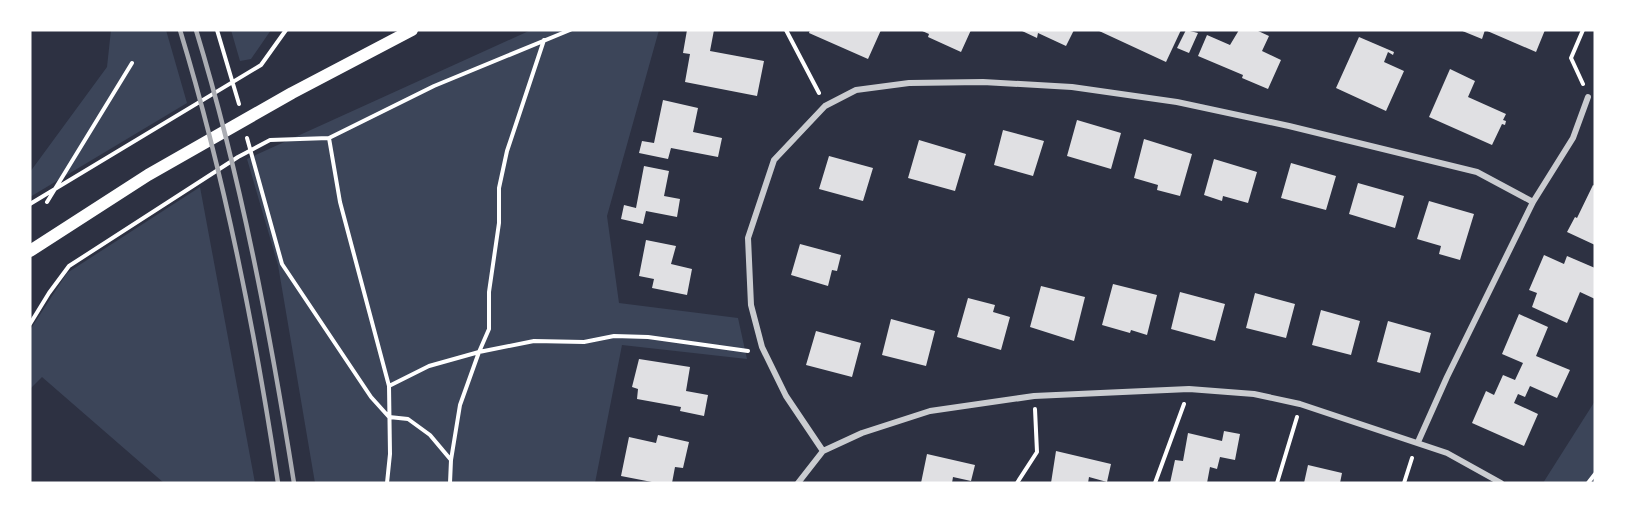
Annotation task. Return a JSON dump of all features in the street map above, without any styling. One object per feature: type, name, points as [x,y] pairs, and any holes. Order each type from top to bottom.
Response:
[{"type":"main road","points":[[30,252],[148,175],[292,93],[412,30]]},
{"type":"street","points":[[823,451],[786,396],[762,347],[751,305],[748,238],[774,160],[825,106],[856,90],[909,83],[983,82],[1072,87],[1214,110],[1477,172],[1533,202]]},
{"type":"street","points":[[1418,442],[1447,377],[1533,202],[1573,138],[1588,97]]},
{"type":"street","points":[[798,483],[823,451],[862,433],[930,411],[1034,396],[1189,389],[1254,394],[1300,404],[1447,453],[1501,483]]},
{"type":"path","points":[[217,30],[232,77]]},
{"type":"path","points":[[30,204],[261,65],[286,30]]},
{"type":"path","points":[[30,324],[69,266],[238,157],[270,140],[329,138],[434,86],[570,30]]},
{"type":"path","points":[[786,30],[825,106]]},
{"type":"path","points":[[1583,30],[1571,58],[1588,97]]},
{"type":"path","points":[[450,483],[451,460],[460,405],[489,329],[489,292],[499,223],[501,178],[507,151],[544,39]]},
{"type":"path","points":[[47,202],[132,63]]},
{"type":"path","points":[[329,138],[340,201],[389,386],[387,483]]},
{"type":"path","points":[[251,155],[282,264],[371,397],[389,417],[408,419],[430,435],[451,460]]},
{"type":"path","points":[[389,386],[429,366],[479,352],[534,341],[584,342],[614,336],[648,337],[745,352],[762,347]]},
{"type":"path","points":[[1155,483],[1189,389]]},
{"type":"path","points":[[1017,483],[1037,452],[1034,396]]},
{"type":"path","points":[[1277,483],[1300,404]]},
{"type":"path","points":[[1404,483],[1418,442]]},
{"type":"path","points":[[1588,483],[1595,474]]},
{"type":"shaded area","points":[[111,30],[166,30],[187,103],[30,197],[30,172],[107,67]]},
{"type":"shaded area","points":[[231,30],[271,30],[251,59],[240,61]]},
{"type":"shaded area","points":[[531,30],[659,30],[607,216],[619,303],[738,318],[747,359],[622,345],[595,483],[315,483],[278,265],[247,159]]},
{"type":"shaded area","points":[[200,187],[255,483],[164,483],[42,377],[30,389],[30,330],[67,273]]},
{"type":"shaded area","points":[[1595,401],[1595,483],[1543,483]]},
{"type":"building","points":[[687,30],[714,30],[710,51],[764,61],[757,96],[685,82],[690,54],[683,53]]},
{"type":"building","points":[[810,30],[881,30],[868,59],[809,33]]},
{"type":"building","points":[[920,30],[971,30],[961,52],[928,37],[929,34]]},
{"type":"building","points":[[1020,30],[1074,30],[1066,46],[1038,33],[1037,38]]},
{"type":"building","points":[[1097,30],[1181,30],[1166,62]]},
{"type":"building","points":[[1186,30],[1198,33],[1189,53],[1177,48]]},
{"type":"building","points":[[1239,30],[1256,30],[1269,36],[1262,51],[1281,60],[1268,89],[1242,78],[1243,75],[1198,56],[1207,35],[1230,45]]},
{"type":"building","points":[[1460,30],[1485,30],[1482,39]]},
{"type":"building","points":[[1485,30],[1545,30],[1536,52]]},
{"type":"building","points":[[1359,37],[1394,52],[1393,55],[1388,52],[1384,62],[1404,71],[1386,111],[1336,88]]},
{"type":"building","points":[[1450,69],[1475,81],[1468,97],[1506,114],[1503,120],[1506,121],[1505,125],[1502,124],[1492,145],[1429,117]]},
{"type":"building","points":[[663,100],[698,108],[693,132],[722,138],[718,157],[671,148],[668,159],[639,153],[642,141],[654,143]]},
{"type":"building","points":[[1077,120],[1121,133],[1111,169],[1067,156]]},
{"type":"building","points":[[1003,130],[1044,141],[1033,176],[994,165]]},
{"type":"building","points":[[1144,139],[1192,154],[1180,196],[1157,190],[1158,185],[1134,178]]},
{"type":"building","points":[[919,140],[966,154],[955,191],[908,178]]},
{"type":"building","points":[[829,156],[873,168],[863,201],[819,189]]},
{"type":"building","points":[[1214,159],[1257,172],[1248,203],[1223,196],[1222,201],[1204,195]]},
{"type":"building","points":[[1291,163],[1336,176],[1326,210],[1281,198]]},
{"type":"building","points":[[644,166],[669,171],[664,196],[680,199],[677,217],[646,211],[643,224],[621,219],[624,205],[636,208]]},
{"type":"building","points":[[1358,183],[1404,196],[1395,228],[1349,214]]},
{"type":"building","points":[[1593,185],[1595,186],[1595,245],[1567,232],[1575,217],[1577,218]]},
{"type":"building","points":[[1429,201],[1474,214],[1460,260],[1439,254],[1441,246],[1417,239]]},
{"type":"building","points":[[646,240],[676,246],[671,264],[692,269],[687,295],[652,288],[654,279],[639,276]]},
{"type":"building","points":[[800,244],[841,255],[837,271],[832,270],[828,286],[791,275]]},
{"type":"building","points":[[1544,255],[1564,264],[1567,256],[1595,268],[1595,299],[1580,292],[1567,323],[1532,307],[1537,293],[1529,290]]},
{"type":"building","points":[[1113,284],[1157,295],[1147,335],[1102,325]]},
{"type":"building","points":[[1041,286],[1085,297],[1074,341],[1030,327]]},
{"type":"building","points":[[1180,292],[1225,304],[1215,341],[1171,329]]},
{"type":"building","points":[[1255,293],[1295,304],[1286,338],[1246,328]]},
{"type":"building","points":[[968,298],[995,305],[993,312],[1010,317],[1001,350],[957,337]]},
{"type":"building","points":[[1321,310],[1360,321],[1351,355],[1312,345]]},
{"type":"building","points":[[1519,314],[1548,327],[1536,356],[1570,370],[1557,398],[1530,386],[1525,397],[1518,394],[1514,403],[1538,414],[1524,446],[1472,423],[1486,391],[1494,395],[1503,375],[1515,380],[1523,363],[1502,354]]},
{"type":"building","points":[[891,319],[935,331],[926,366],[882,355]]},
{"type":"building","points":[[1388,321],[1431,333],[1420,373],[1377,362]]},
{"type":"building","points":[[816,331],[861,343],[852,377],[806,365]]},
{"type":"building","points":[[639,359],[690,367],[686,391],[708,395],[704,416],[680,411],[681,407],[637,399],[638,389],[632,387]]},
{"type":"building","points":[[1224,431],[1240,434],[1235,460],[1220,457],[1217,469],[1210,467],[1207,483],[1170,483],[1175,460],[1183,461],[1188,433],[1222,441]]},
{"type":"building","points":[[658,435],[689,442],[683,468],[675,467],[672,483],[657,483],[621,476],[629,437],[656,443]]},
{"type":"building","points":[[1056,451],[1111,464],[1107,482],[1089,477],[1088,483],[1051,483]]},
{"type":"building","points":[[927,454],[975,465],[971,481],[953,477],[952,483],[921,483]]},
{"type":"building","points":[[1308,465],[1342,473],[1340,483],[1304,483]]},
{"type":"railway","points":[[180,30],[225,198],[249,311],[278,483]]},
{"type":"railway","points":[[196,30],[227,142],[253,255],[294,483]]}]
